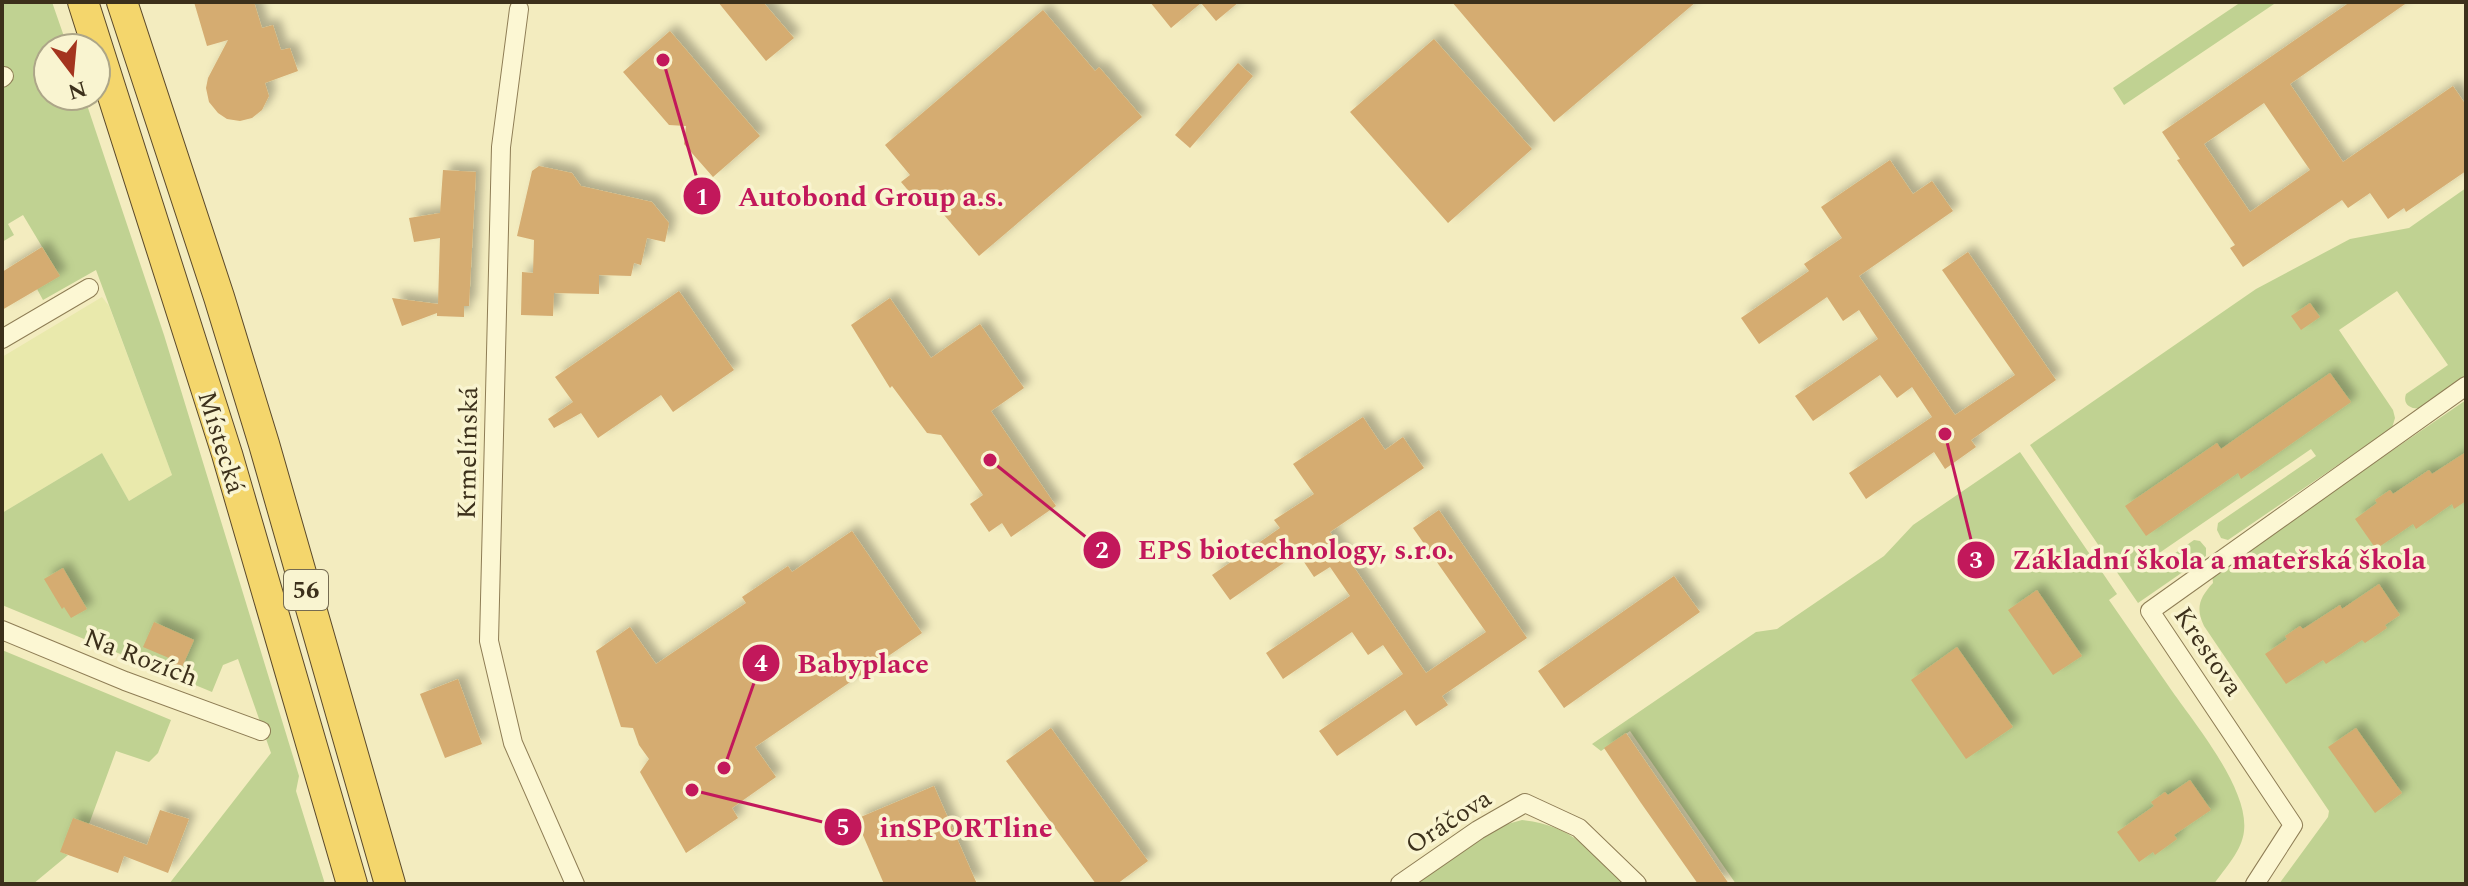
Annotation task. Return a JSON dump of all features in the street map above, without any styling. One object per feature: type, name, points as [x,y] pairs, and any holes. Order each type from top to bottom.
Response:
[{"type":"highway","name":"Místecká","points":[[83,2],[227,454],[352,884]]},
{"type":"highway","name":"Místecká","points":[[122,2],[219,297],[390,884]]},
{"type":"street","name":"Krmelínská","points":[[522,4],[501,147],[489,641],[513,743],[575,884]]},
{"type":"street","points":[[2,339],[89,288]]},
{"type":"street","name":"Krestova","points":[[2255,884],[2293,825],[2150,611],[2466,386]]},
{"type":"street","name":"Na Rozích","points":[[2,630],[125,681],[261,731]]},
{"type":"street","name":"Oráčova","points":[[1400,884],[1478,830],[1525,803],[1579,828],[1637,884]]},
{"type":"green space","points":[[2,2],[52,2],[62,32],[32,32],[32,112],[89,112],[164,335],[299,776],[296,791],[325,884],[169,884],[271,753],[238,659],[223,665],[212,692],[2,605],[2,513],[102,453],[129,501],[172,475],[96,270],[43,300],[37,289],[59,275],[23,215],[8,224],[14,235],[2,242]]},
{"type":"green space","points":[[2241,2],[2277,2],[2124,105],[2113,88]]},
{"type":"green space","points":[[2466,188],[2466,377],[2422,408],[2407,404],[2406,394],[2448,365],[2397,291],[2339,330],[2393,410],[2395,418],[2392,428],[2228,540],[2221,538],[2218,523],[2316,456],[2311,449],[2149,560],[2154,568],[2194,540],[2200,541],[2206,548],[2206,556],[2138,603],[2030,445],[2256,289],[2350,239],[2409,228]]},
{"type":"green space","points":[[102,297],[109,306],[172,475],[129,501],[102,453],[2,513],[2,357]]},
{"type":"green space","points":[[2466,400],[2466,884],[2279,884],[2328,817],[2329,811],[2204,626],[2199,608],[2202,598],[2213,583],[2212,574]]},
{"type":"green space","points":[[2020,452],[2117,594],[2109,600],[2206,739],[2238,796],[2243,814],[2243,838],[2214,884],[1736,884],[1630,731],[1601,751],[1592,744],[1756,632],[1777,629],[1884,556],[1913,525]]},
{"type":"green space","points":[[2,650],[171,720],[158,753],[149,762],[116,751],[89,824],[61,852],[68,855],[33,884],[2,884]]},
{"type":"green space","points":[[1522,820],[1554,827],[1568,834],[1626,884],[1411,884],[1504,825]]},
{"type":"building","points":[[194,2],[254,2],[262,28],[273,25],[281,50],[290,48],[298,71],[265,83],[269,96],[262,110],[252,118],[240,121],[227,119],[209,102],[206,88],[208,78],[228,40],[207,46]]},
{"type":"building","points":[[718,2],[763,2],[794,38],[766,61]]},
{"type":"building","points":[[1150,2],[1239,2],[1216,21],[1201,3],[1171,28]]},
{"type":"building","points":[[1452,2],[1696,2],[1554,122]]},
{"type":"building","points":[[2350,2],[2408,2],[2290,84],[2343,162],[2453,86],[2466,105],[2466,171],[2406,212],[2404,208],[2388,219],[2370,193],[2348,208],[2342,200],[2243,267],[2230,248],[2235,245],[2177,160],[2180,159],[2162,132]],"holes":[[[2264,103],[2310,170],[2250,212],[2204,144]]]},
{"type":"building","points":[[1043,10],[1095,71],[1099,67],[1142,117],[979,256],[927,195],[918,202],[901,182],[910,175],[885,145]]},
{"type":"building","points":[[670,31],[760,136],[713,177],[684,144],[686,126],[669,125],[623,72]]},
{"type":"building","points":[[1434,39],[1532,149],[1448,223],[1350,112]]},
{"type":"building","points":[[1238,63],[1253,76],[1190,148],[1175,135]]},
{"type":"building","points":[[1890,160],[1913,194],[1932,181],[1953,211],[1859,276],[1955,415],[2015,375],[1942,270],[1968,252],[2056,380],[1971,440],[1976,447],[1945,469],[1934,452],[1866,499],[1849,473],[1932,417],[1912,387],[1897,398],[1880,375],[1813,421],[1795,396],[1878,339],[1859,310],[1843,321],[1827,297],[1759,344],[1741,318],[1809,271],[1804,264],[1842,238],[1821,207]]},
{"type":"building","points":[[539,166],[572,173],[581,186],[652,202],[669,223],[665,242],[647,238],[641,265],[634,263],[631,276],[599,275],[599,294],[554,293],[553,316],[521,315],[522,272],[533,273],[534,240],[517,236],[532,171]]},
{"type":"building","points":[[443,170],[476,172],[469,306],[464,306],[464,317],[437,316],[437,313],[402,326],[392,298],[438,304],[440,238],[414,242],[409,218],[440,213]]},
{"type":"building","points":[[42,247],[60,276],[2,310],[2,272]]},
{"type":"building","points":[[679,291],[734,370],[673,412],[661,395],[598,438],[581,413],[554,428],[548,419],[573,402],[555,377]]},
{"type":"building","points":[[890,298],[931,358],[980,324],[1024,388],[991,411],[1056,506],[1011,537],[1002,523],[989,532],[970,504],[983,495],[941,435],[927,433],[892,386],[890,388],[851,325]]},
{"type":"building","points":[[2310,303],[2320,317],[2301,330],[2291,316]]},
{"type":"building","points":[[2330,373],[2351,402],[2241,479],[2238,473],[2146,536],[2125,506],[2217,443],[2221,449]]},
{"type":"building","points":[[1363,417],[1385,450],[1403,437],[1424,468],[1330,532],[1426,673],[1486,632],[1413,528],[1439,510],[1527,638],[1442,696],[1448,705],[1416,726],[1405,710],[1337,756],[1319,731],[1403,674],[1383,645],[1368,655],[1352,632],[1283,679],[1266,653],[1350,596],[1330,567],[1314,577],[1298,553],[1230,600],[1212,575],[1280,528],[1274,520],[1314,494],[1293,464]]},
{"type":"building","points":[[2466,452],[2466,501],[2454,509],[2452,504],[2416,529],[2413,524],[2376,549],[2355,519],[2390,490],[2393,494],[2429,470],[2432,474]]},
{"type":"building","points":[[852,531],[922,633],[755,747],[776,777],[732,808],[738,818],[686,853],[640,772],[649,759],[639,745],[633,728],[621,727],[596,651],[630,627],[656,664],[746,603],[742,597],[788,566],[792,572]]},
{"type":"building","points":[[63,568],[87,609],[71,618],[44,579]]},
{"type":"building","points":[[1674,576],[1700,612],[1564,708],[1538,671]]},
{"type":"building","points":[[2379,584],[2400,615],[2365,643],[2362,640],[2326,664],[2323,660],[2286,684],[2265,654],[2300,626],[2303,629],[2340,605],[2342,609]]},
{"type":"building","points":[[2037,590],[2082,656],[2053,675],[2008,610]]},
{"type":"building","points":[[154,622],[194,640],[179,674],[165,667],[169,658],[143,647]]},
{"type":"building","points":[[1957,647],[2013,727],[1966,759],[1911,680]]},
{"type":"building","points":[[458,679],[482,744],[445,758],[420,694]]},
{"type":"building","points":[[1051,728],[1148,861],[1117,884],[1096,884],[1006,761]]},
{"type":"building","points":[[2356,728],[2402,793],[2375,813],[2328,747]]},
{"type":"building","points":[[1626,733],[1729,884],[1698,884],[1641,803],[1604,748]]},
{"type":"building","points":[[2190,780],[2211,810],[2174,835],[2177,839],[2155,855],[2153,852],[2139,862],[2117,832],[2154,806],[2151,802],[2165,792],[2168,795]]},
{"type":"building","points":[[934,786],[977,884],[884,884],[856,819]]},
{"type":"building","points":[[160,810],[189,819],[168,873],[124,856],[118,873],[60,852],[73,818],[147,845]]},
{"type":"place","name":"Autobond Group a.s.","points":[[663,60]]},
{"type":"place","name":"Základní škola a mateřská škola","points":[[1945,434]]},
{"type":"place","name":"EPS biotechnology, s.r.o.","points":[[990,460]]},
{"type":"place","name":"Babyplace","points":[[724,768]]},
{"type":"place","name":"inSPORTline","points":[[692,790]]}]
